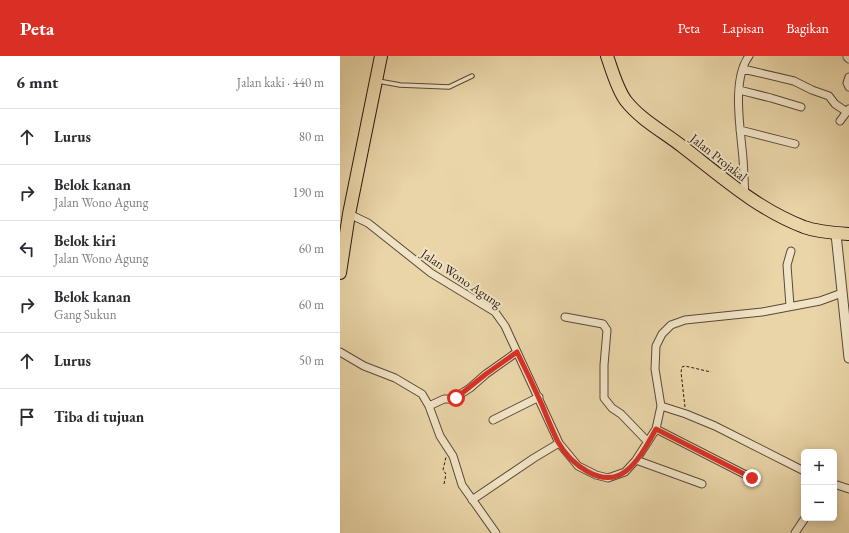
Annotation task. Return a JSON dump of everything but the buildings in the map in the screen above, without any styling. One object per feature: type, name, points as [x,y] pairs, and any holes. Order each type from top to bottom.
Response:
[{"type":"main road","points":[[340,273],[349,214],[381,56]]},
{"type":"main road","name":"Jalan Projakal","points":[[607,56],[614,76],[626,100],[645,120],[745,196],[761,206],[804,227],[836,234],[849,234]]},
{"type":"street","points":[[745,196],[738,117],[739,90],[743,69],[749,56]]},
{"type":"street","points":[[743,69],[794,80],[812,90],[829,96],[835,104],[848,110],[840,121]]},
{"type":"street","points":[[849,77],[847,84],[849,87]]},
{"type":"street","points":[[739,90],[801,107]]},
{"type":"street","points":[[740,130],[795,144]]},
{"type":"street","name":"Jalan Wono Agung","points":[[349,214],[368,223],[431,273],[495,312],[505,326],[539,397],[558,443],[578,466],[591,473],[608,478],[625,472],[636,460],[656,429],[661,406],[655,369],[656,346],[662,334],[671,325],[684,320],[762,312],[820,301],[842,292]]},
{"type":"street","points":[[836,234],[849,358]]},
{"type":"street","points":[[790,306],[787,265],[792,251]]},
{"type":"street","points":[[565,317],[603,324],[607,330],[604,365],[604,398],[612,408],[621,414],[648,442]]},
{"type":"street","points":[[340,352],[364,366],[395,378],[422,394],[429,406],[440,436],[453,456],[462,485],[496,533]]},
{"type":"street","points":[[429,406],[444,399],[454,400],[486,374],[517,352]]},
{"type":"street","points":[[493,420],[539,397]]},
{"type":"street","points":[[661,406],[715,426],[801,469]]},
{"type":"street","points":[[656,429],[752,478]]},
{"type":"street","points":[[472,500],[558,443]]},
{"type":"street","points":[[636,460],[702,484]]},
{"type":"street","points":[[837,485],[849,489]]},
{"type":"street","points":[[795,533],[803,521]]},
{"type":"lane","points":[[376,81],[400,85],[449,87],[472,76]]},
{"type":"path","points":[[686,414],[681,372],[682,367],[685,366],[711,372]]},
{"type":"path","points":[[444,484],[446,474],[443,470],[447,445]]},
{"type":"route","points":[[456,398],[517,352],[539,397],[558,443],[578,466],[586,471],[608,478],[625,472],[636,460],[656,429],[752,478]]}]
